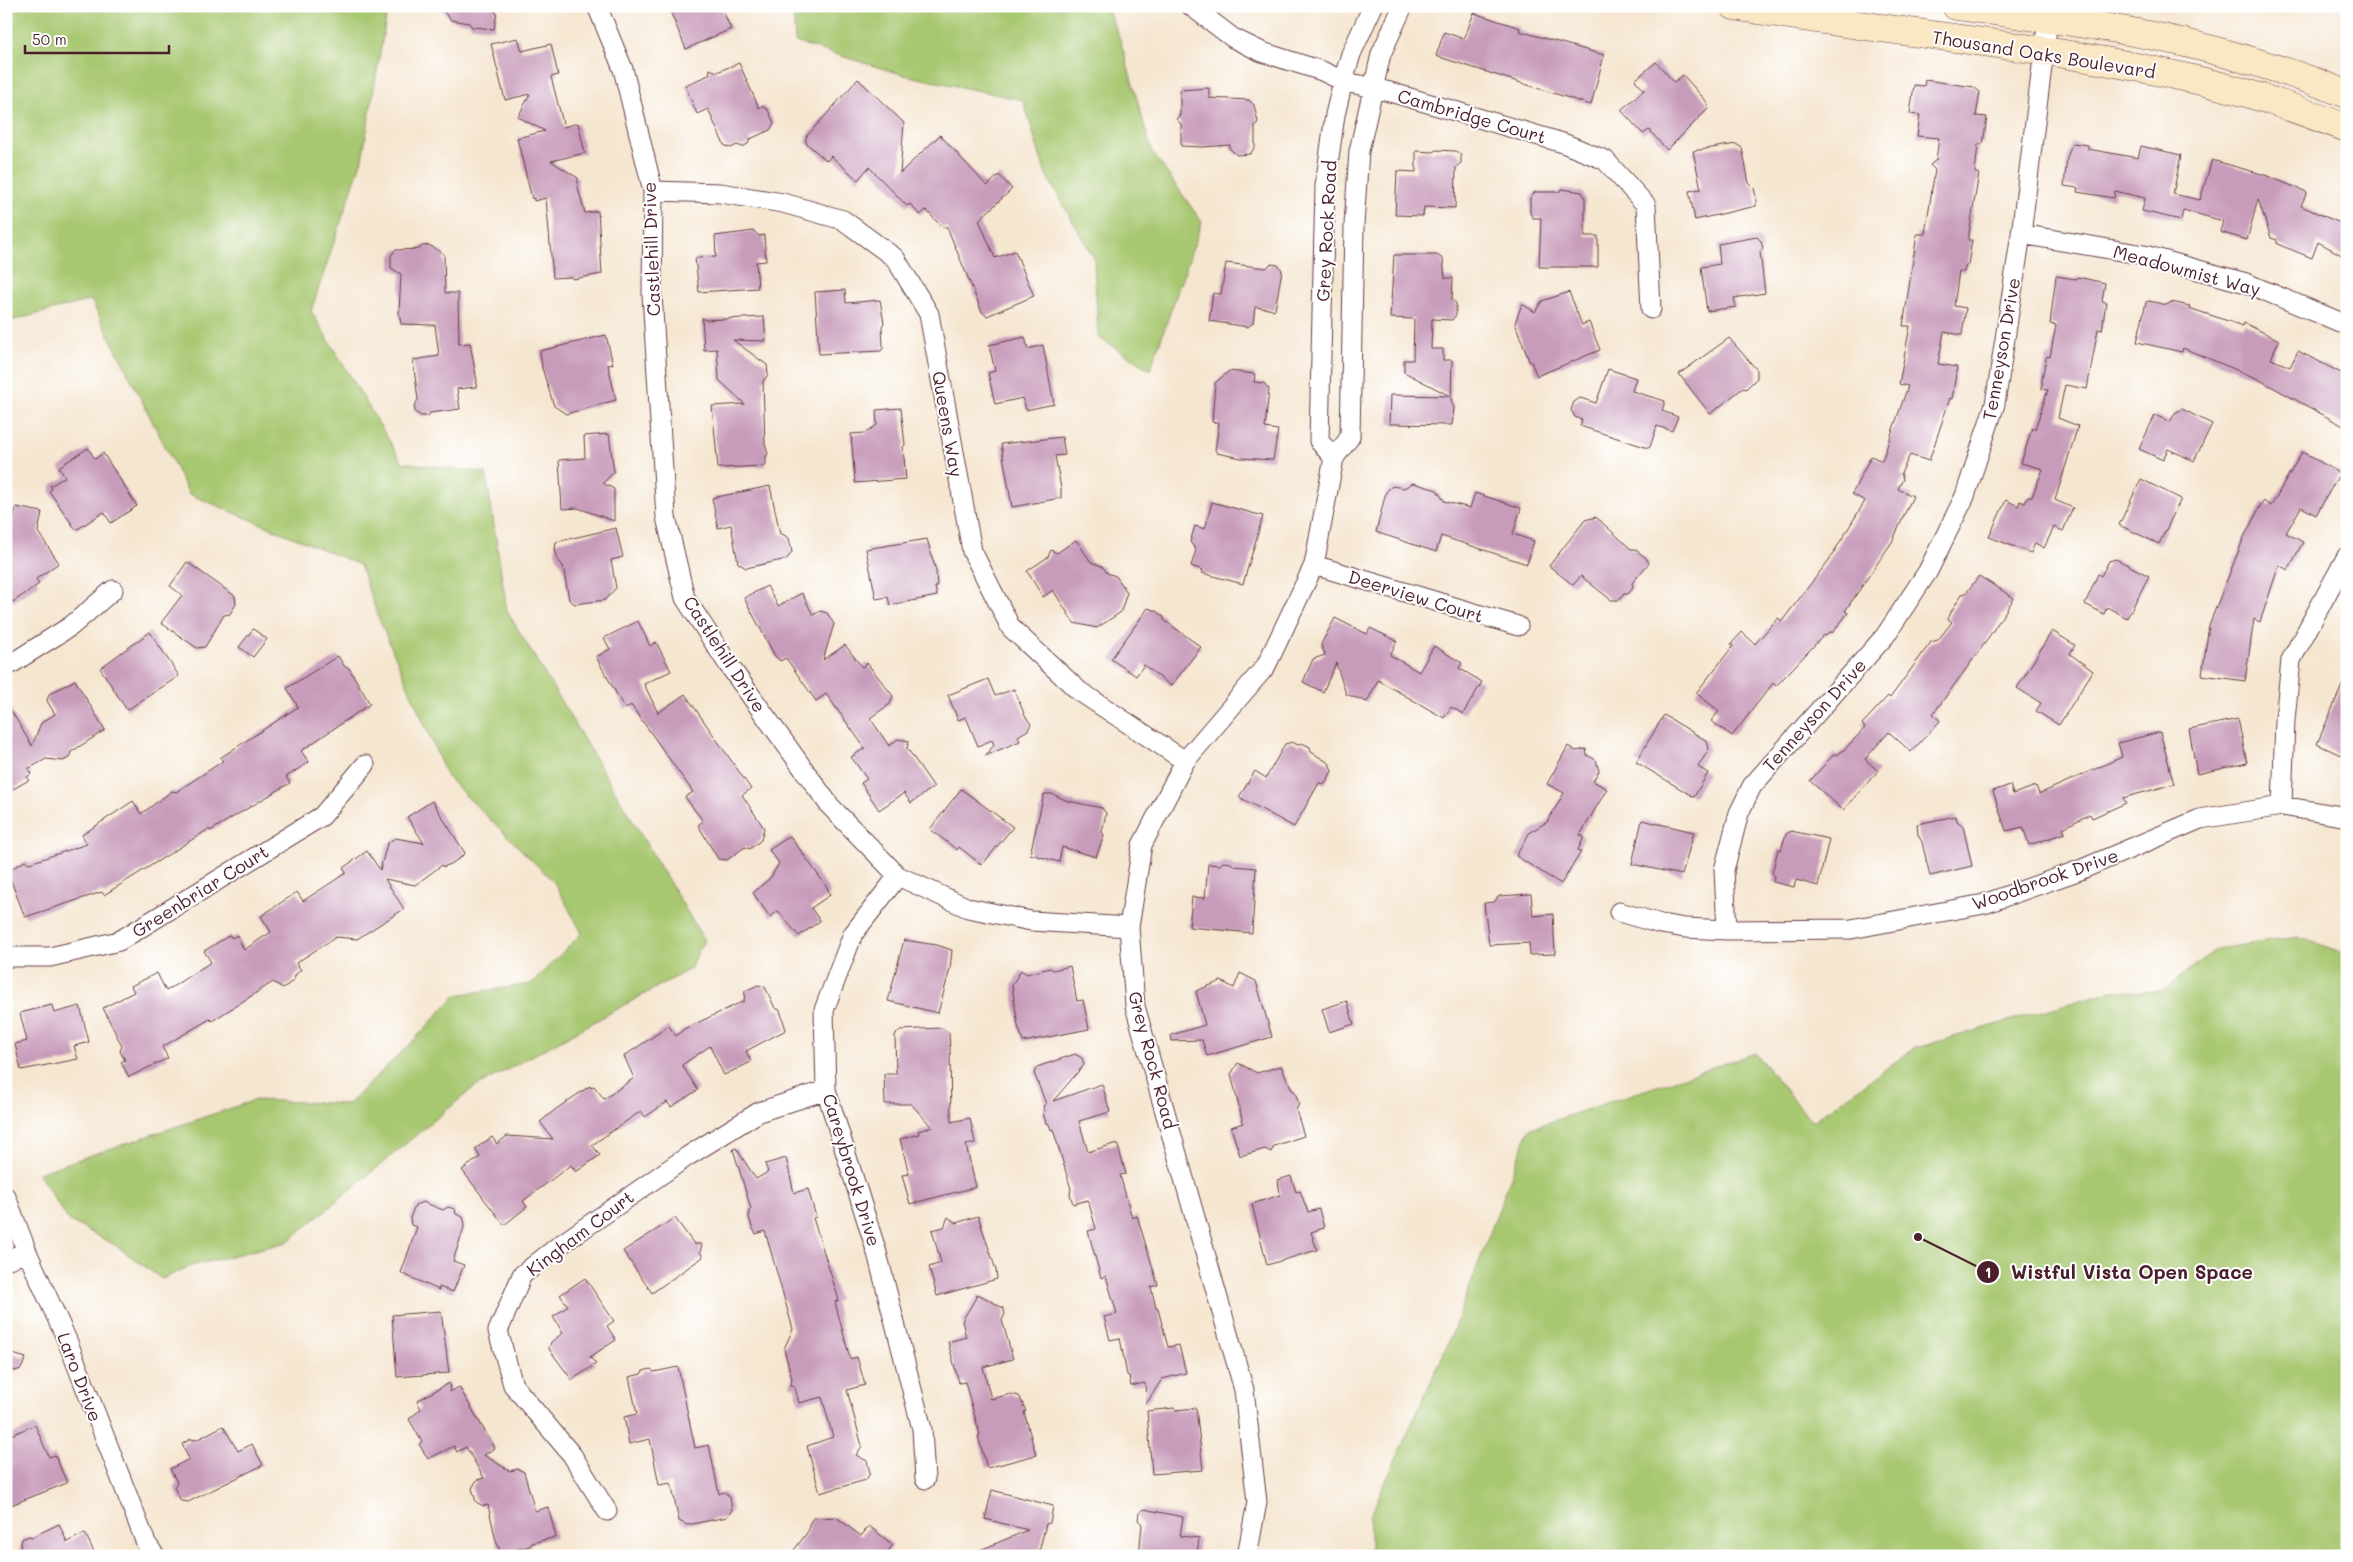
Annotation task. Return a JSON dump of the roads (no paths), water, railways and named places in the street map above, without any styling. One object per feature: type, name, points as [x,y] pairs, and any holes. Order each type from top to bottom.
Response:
[{"type":"main road","name":"Thousand Oaks Boulevard","points":[[1734,6],[2044,51],[2144,68],[2218,85],[2285,105],[2347,128]]},
{"type":"main road","name":"Thousand Oaks Boulevard","points":[[1956,6],[2151,36],[2208,48],[2271,67],[2347,94]]},
{"type":"street","name":"Castlehill Drive","points":[[597,6],[623,69],[653,192],[652,295],[666,517],[685,598],[728,664],[830,806],[898,876],[968,908],[1030,921],[1129,927]]},
{"type":"street","name":"Cambridge Court","points":[[1191,6],[1233,38],[1262,52],[1322,71],[1342,80],[1563,143],[1605,160],[1646,205],[1651,309]]},
{"type":"street","name":"Grey Rock Road","points":[[1334,458],[1319,441],[1325,186],[1342,80],[1351,54],[1373,6]]},
{"type":"street","name":"Grey Rock Road","points":[[1247,1556],[1257,1502],[1244,1390],[1135,1006],[1129,927],[1142,845],[1184,761],[1266,666],[1314,565],[1334,458],[1350,437],[1356,188],[1359,152],[1372,88],[1382,54],[1403,6]]},
{"type":"street","name":"Tenneyson Drive","points":[[1727,930],[1724,870],[1739,814],[1752,786],[1885,636],[1928,571],[1965,496],[1995,404],[2021,234],[2048,19]]},
{"type":"street","name":"Queens Way","points":[[653,192],[720,193],[792,205],[843,220],[895,258],[929,314],[972,551],[1011,628],[1079,691],[1184,761]]},
{"type":"street","name":"Meadowmist Way","points":[[2021,234],[2144,255],[2246,283],[2347,325]]},
{"type":"street","points":[[2282,806],[2284,720],[2291,660],[2347,556]]},
{"type":"street","name":"Deerview Court","points":[[1314,565],[1518,626]]},
{"type":"street","points":[[6,667],[71,626],[113,590]]},
{"type":"street","name":"Greenbriar Court","points":[[6,957],[50,957],[119,942],[322,816],[365,765]]},
{"type":"street","name":"Woodbrook Drive","points":[[1619,912],[1669,926],[1727,930],[1851,929],[1984,904],[2080,870],[2200,819],[2282,806],[2347,817]]},
{"type":"street","name":"Careybrook Drive","points":[[898,876],[853,934],[824,1010],[826,1090],[877,1253],[922,1429],[925,1479]]},
{"type":"street","name":"Kingham Court","points":[[607,1511],[572,1455],[513,1385],[498,1331],[522,1275],[560,1245],[688,1156],[759,1112],[826,1090]]},
{"type":"street","name":"Laro Drive","points":[[6,1198],[27,1252],[67,1340],[146,1543],[155,1556]]},
{"type":"street","points":[[6,1260],[27,1252]]},
{"type":"place","name":"Wistful Vista Open Space","points":[[1918,1237]]}]
